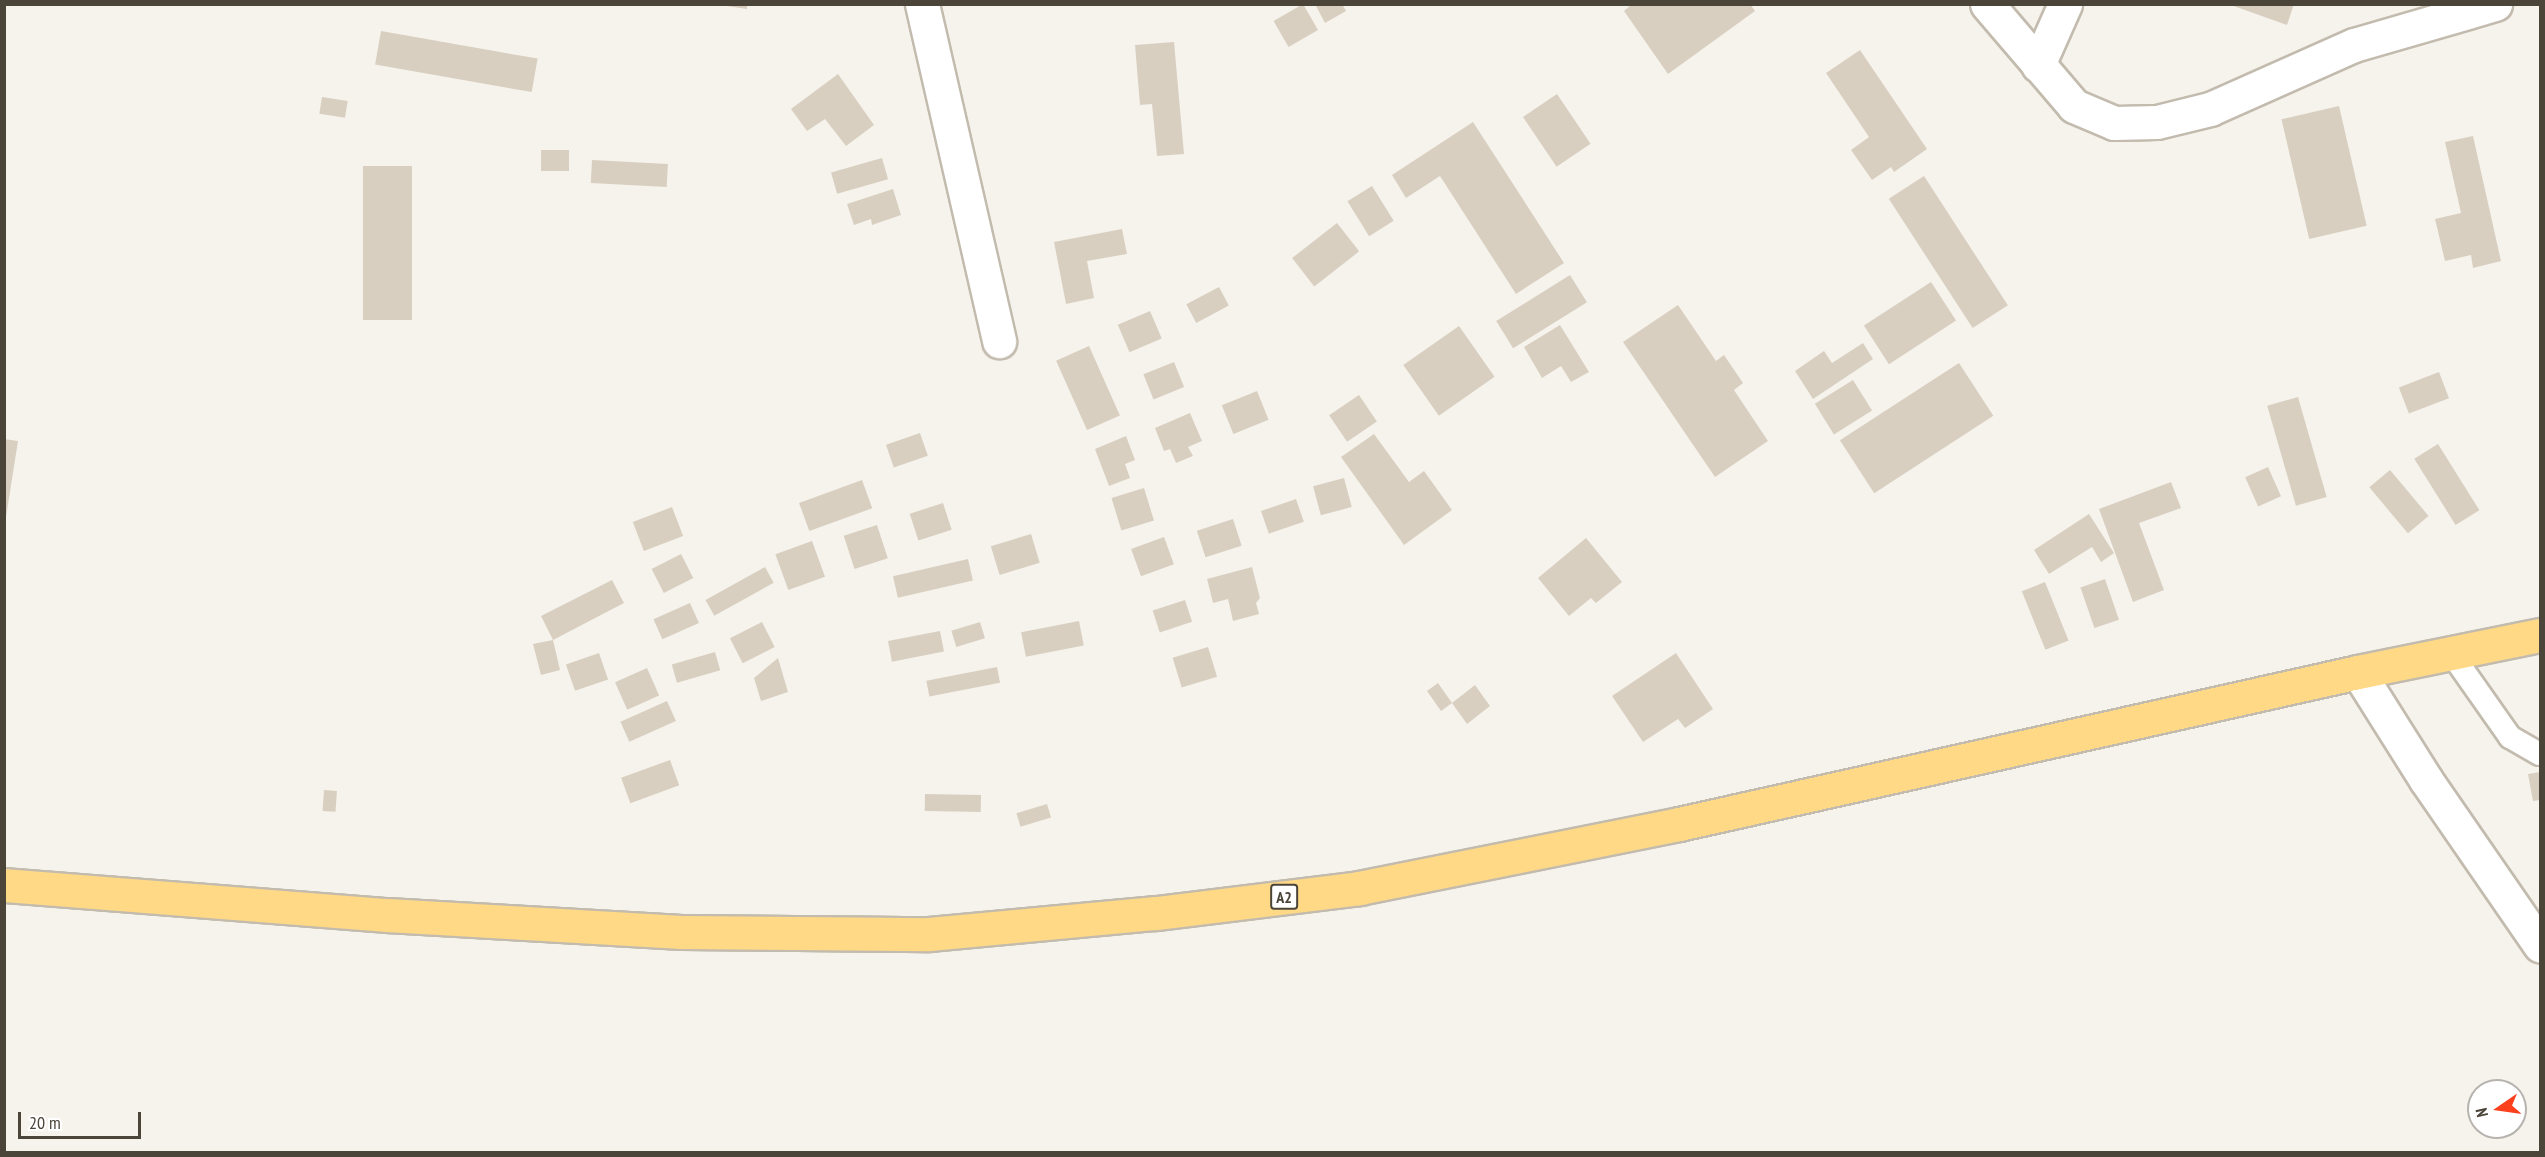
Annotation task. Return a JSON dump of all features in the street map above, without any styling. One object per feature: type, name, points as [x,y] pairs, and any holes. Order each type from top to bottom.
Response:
[{"type":"highway","name":"A2","points":[[4,885],[387,915],[670,931],[929,934],[1359,888],[1679,824],[2358,672],[2541,635]]},
{"type":"street","points":[[922,4],[999,341]]},
{"type":"street","points":[[1987,4],[2074,106],[2114,123],[2157,122],[2210,109],[2355,45],[2494,4]]},
{"type":"street","points":[[2038,65],[2065,4]]},
{"type":"street","points":[[2358,672],[2426,780],[2541,945]]},
{"type":"lane","points":[[2451,653],[2510,737],[2541,754]]},
{"type":"building","points":[[1303,4],[1318,30],[1289,47],[1274,21]]},
{"type":"building","points":[[1315,4],[1342,4],[1346,11],[1325,23]]},
{"type":"building","points":[[1632,4],[1750,4],[1755,11],[1668,74],[1624,11]]},
{"type":"building","points":[[2228,4],[2294,4],[2287,25]]},
{"type":"building","points":[[720,5],[747,5],[747,9]]},
{"type":"building","points":[[381,31],[538,59],[532,92],[375,64]]},
{"type":"building","points":[[1174,42],[1184,154],[1157,156],[1152,104],[1140,105],[1135,45]]},
{"type":"building","points":[[1860,50],[1927,149],[1894,172],[1891,167],[1872,180],[1851,150],[1869,137],[1826,73]]},
{"type":"building","points":[[838,74],[874,125],[846,146],[825,119],[807,131],[791,109]]},
{"type":"building","points":[[1557,94],[1591,144],[1557,167],[1523,117]]},
{"type":"building","points":[[322,97],[348,101],[345,118],[319,114]]},
{"type":"building","points":[[2339,106],[2367,226],[2309,239],[2282,119]]},
{"type":"building","points":[[1473,122],[1564,263],[1516,294],[1440,176],[1406,198],[1392,175]]},
{"type":"building","points":[[2473,136],[2501,261],[2473,268],[2471,255],[2445,261],[2435,219],[2461,213],[2445,142]]},
{"type":"building","points":[[541,150],[569,150],[569,171],[541,171]]},
{"type":"building","points":[[882,158],[888,179],[837,194],[831,173]]},
{"type":"building","points":[[592,160],[668,164],[667,187],[591,183]]},
{"type":"building","points":[[363,166],[412,166],[412,320],[363,320]]},
{"type":"building","points":[[1924,176],[2008,305],[1973,328],[1889,199]]},
{"type":"building","points":[[1372,186],[1394,221],[1369,236],[1347,201]]},
{"type":"building","points":[[893,189],[901,215],[872,225],[871,219],[854,225],[847,204]]},
{"type":"building","points":[[1337,223],[1359,251],[1314,286],[1292,258]]},
{"type":"building","points":[[1122,229],[1127,254],[1087,261],[1094,298],[1066,304],[1054,242]]},
{"type":"building","points":[[1570,275],[1587,302],[1513,348],[1496,321]]},
{"type":"building","points":[[1931,282],[1956,321],[1889,364],[1864,326]]},
{"type":"building","points":[[1219,287],[1229,306],[1196,323],[1186,304]]},
{"type":"building","points":[[1678,305],[1716,361],[1724,355],[1743,383],[1734,390],[1768,441],[1715,477],[1623,342]]},
{"type":"building","points":[[1150,311],[1162,339],[1130,352],[1118,325]]},
{"type":"building","points":[[1560,325],[1589,372],[1571,382],[1561,366],[1542,378],[1524,347]]},
{"type":"building","points":[[1459,326],[1495,377],[1439,416],[1403,365]]},
{"type":"building","points":[[1863,343],[1873,359],[1813,399],[1795,371],[1824,351],[1832,363]]},
{"type":"building","points":[[1089,346],[1120,415],[1087,430],[1056,361]]},
{"type":"building","points":[[1174,362],[1184,387],[1154,399],[1143,374]]},
{"type":"building","points":[[1959,363],[1993,416],[1874,493],[1840,440]]},
{"type":"building","points":[[2439,372],[2449,398],[2409,414],[2399,387]]},
{"type":"building","points":[[1853,380],[1872,411],[1834,434],[1815,404]]},
{"type":"building","points":[[1257,391],[1269,420],[1233,434],[1222,405]]},
{"type":"building","points":[[1359,395],[1377,422],[1347,442],[1329,415]]},
{"type":"building","points":[[2298,397],[2327,497],[2296,506],[2267,406]]},
{"type":"building","points":[[1190,413],[1202,441],[1188,447],[1193,456],[1176,463],[1170,449],[1164,451],[1155,428]]},
{"type":"building","points":[[920,433],[928,456],[894,467],[886,445]]},
{"type":"building","points":[[1374,434],[1409,482],[1424,471],[1452,510],[1404,545],[1341,457]]},
{"type":"building","points":[[1126,436],[1135,460],[1125,464],[1130,478],[1109,486],[1095,449]]},
{"type":"building","points":[[4,439],[18,441],[6,517],[4,517]]},
{"type":"building","points":[[2438,444],[2479,510],[2456,525],[2414,459]]},
{"type":"building","points":[[2268,467],[2281,496],[2258,506],[2245,477]]},
{"type":"building","points":[[2390,470],[2429,516],[2408,533],[2369,487]]},
{"type":"building","points":[[1344,478],[1352,507],[1321,515],[1313,486]]},
{"type":"building","points":[[862,480],[872,508],[809,531],[799,503]]},
{"type":"building","points":[[2171,482],[2181,508],[2139,523],[2164,590],[2133,602],[2099,509]]},
{"type":"building","points":[[1144,488],[1154,521],[1121,530],[1111,498]]},
{"type":"building","points":[[1296,499],[1304,522],[1269,534],[1261,511]]},
{"type":"building","points":[[943,503],[952,530],[918,540],[910,514]]},
{"type":"building","points":[[672,507],[683,536],[644,551],[633,522]]},
{"type":"building","points":[[2089,514],[2114,553],[2101,562],[2092,547],[2049,574],[2034,550]]},
{"type":"building","points":[[1233,519],[1242,546],[1206,557],[1197,531]]},
{"type":"building","points":[[877,525],[888,558],[855,569],[844,536]]},
{"type":"building","points":[[1031,534],[1040,563],[1000,575],[991,546]]},
{"type":"building","points":[[1164,537],[1174,564],[1141,576],[1131,549]]},
{"type":"building","points":[[1586,538],[1622,582],[1596,603],[1591,598],[1569,616],[1538,578]]},
{"type":"building","points":[[812,541],[825,577],[788,590],[775,554]]},
{"type":"building","points":[[681,554],[693,578],[664,593],[652,569]]},
{"type":"building","points":[[968,559],[973,580],[898,598],[893,576]]},
{"type":"building","points":[[765,567],[774,583],[714,616],[706,600]]},
{"type":"building","points":[[1252,567],[1260,598],[1256,603],[1259,614],[1233,621],[1228,599],[1213,603],[1207,579]]},
{"type":"building","points":[[2105,579],[2119,620],[2094,628],[2080,587]]},
{"type":"building","points":[[612,580],[624,603],[553,640],[541,616]]},
{"type":"building","points":[[2045,582],[2069,640],[2045,650],[2022,591]]},
{"type":"building","points":[[1185,600],[1192,622],[1160,632],[1153,611]]},
{"type":"building","points":[[690,603],[699,623],[662,639],[653,619]]},
{"type":"building","points":[[1079,621],[1084,646],[1026,657],[1021,632]]},
{"type":"building","points":[[762,622],[775,647],[743,663],[730,638]]},
{"type":"building","points":[[980,622],[985,638],[956,647],[951,631]]},
{"type":"building","points":[[940,631],[944,652],[892,662],[888,641]]},
{"type":"building","points":[[553,640],[560,670],[541,675],[533,644]]},
{"type":"building","points":[[1208,647],[1217,677],[1182,687],[1173,658]]},
{"type":"building","points":[[715,652],[720,670],[677,683],[672,664]]},
{"type":"building","points":[[599,653],[608,679],[575,691],[566,664]]},
{"type":"building","points":[[1676,653],[1713,709],[1685,728],[1678,719],[1643,742],[1612,696]]},
{"type":"building","points":[[778,658],[788,692],[761,701],[754,678]]},
{"type":"building","points":[[997,667],[1000,683],[929,696],[926,681]]},
{"type":"building","points":[[647,668],[659,695],[627,710],[615,682]]},
{"type":"building","points":[[1438,683],[1452,703],[1441,711],[1427,691]]},
{"type":"building","points":[[1475,685],[1490,706],[1467,724],[1452,703]]},
{"type":"building","points":[[667,701],[676,721],[629,742],[620,722]]},
{"type":"building","points":[[670,760],[679,785],[630,803],[621,778]]},
{"type":"building","points":[[2540,772],[2540,800],[2533,801],[2528,774]]},
{"type":"building","points":[[324,790],[337,791],[336,812],[323,811]]},
{"type":"building","points":[[925,794],[981,795],[981,812],[925,811]]},
{"type":"building","points":[[1047,804],[1051,817],[1020,827],[1016,813]]}]
